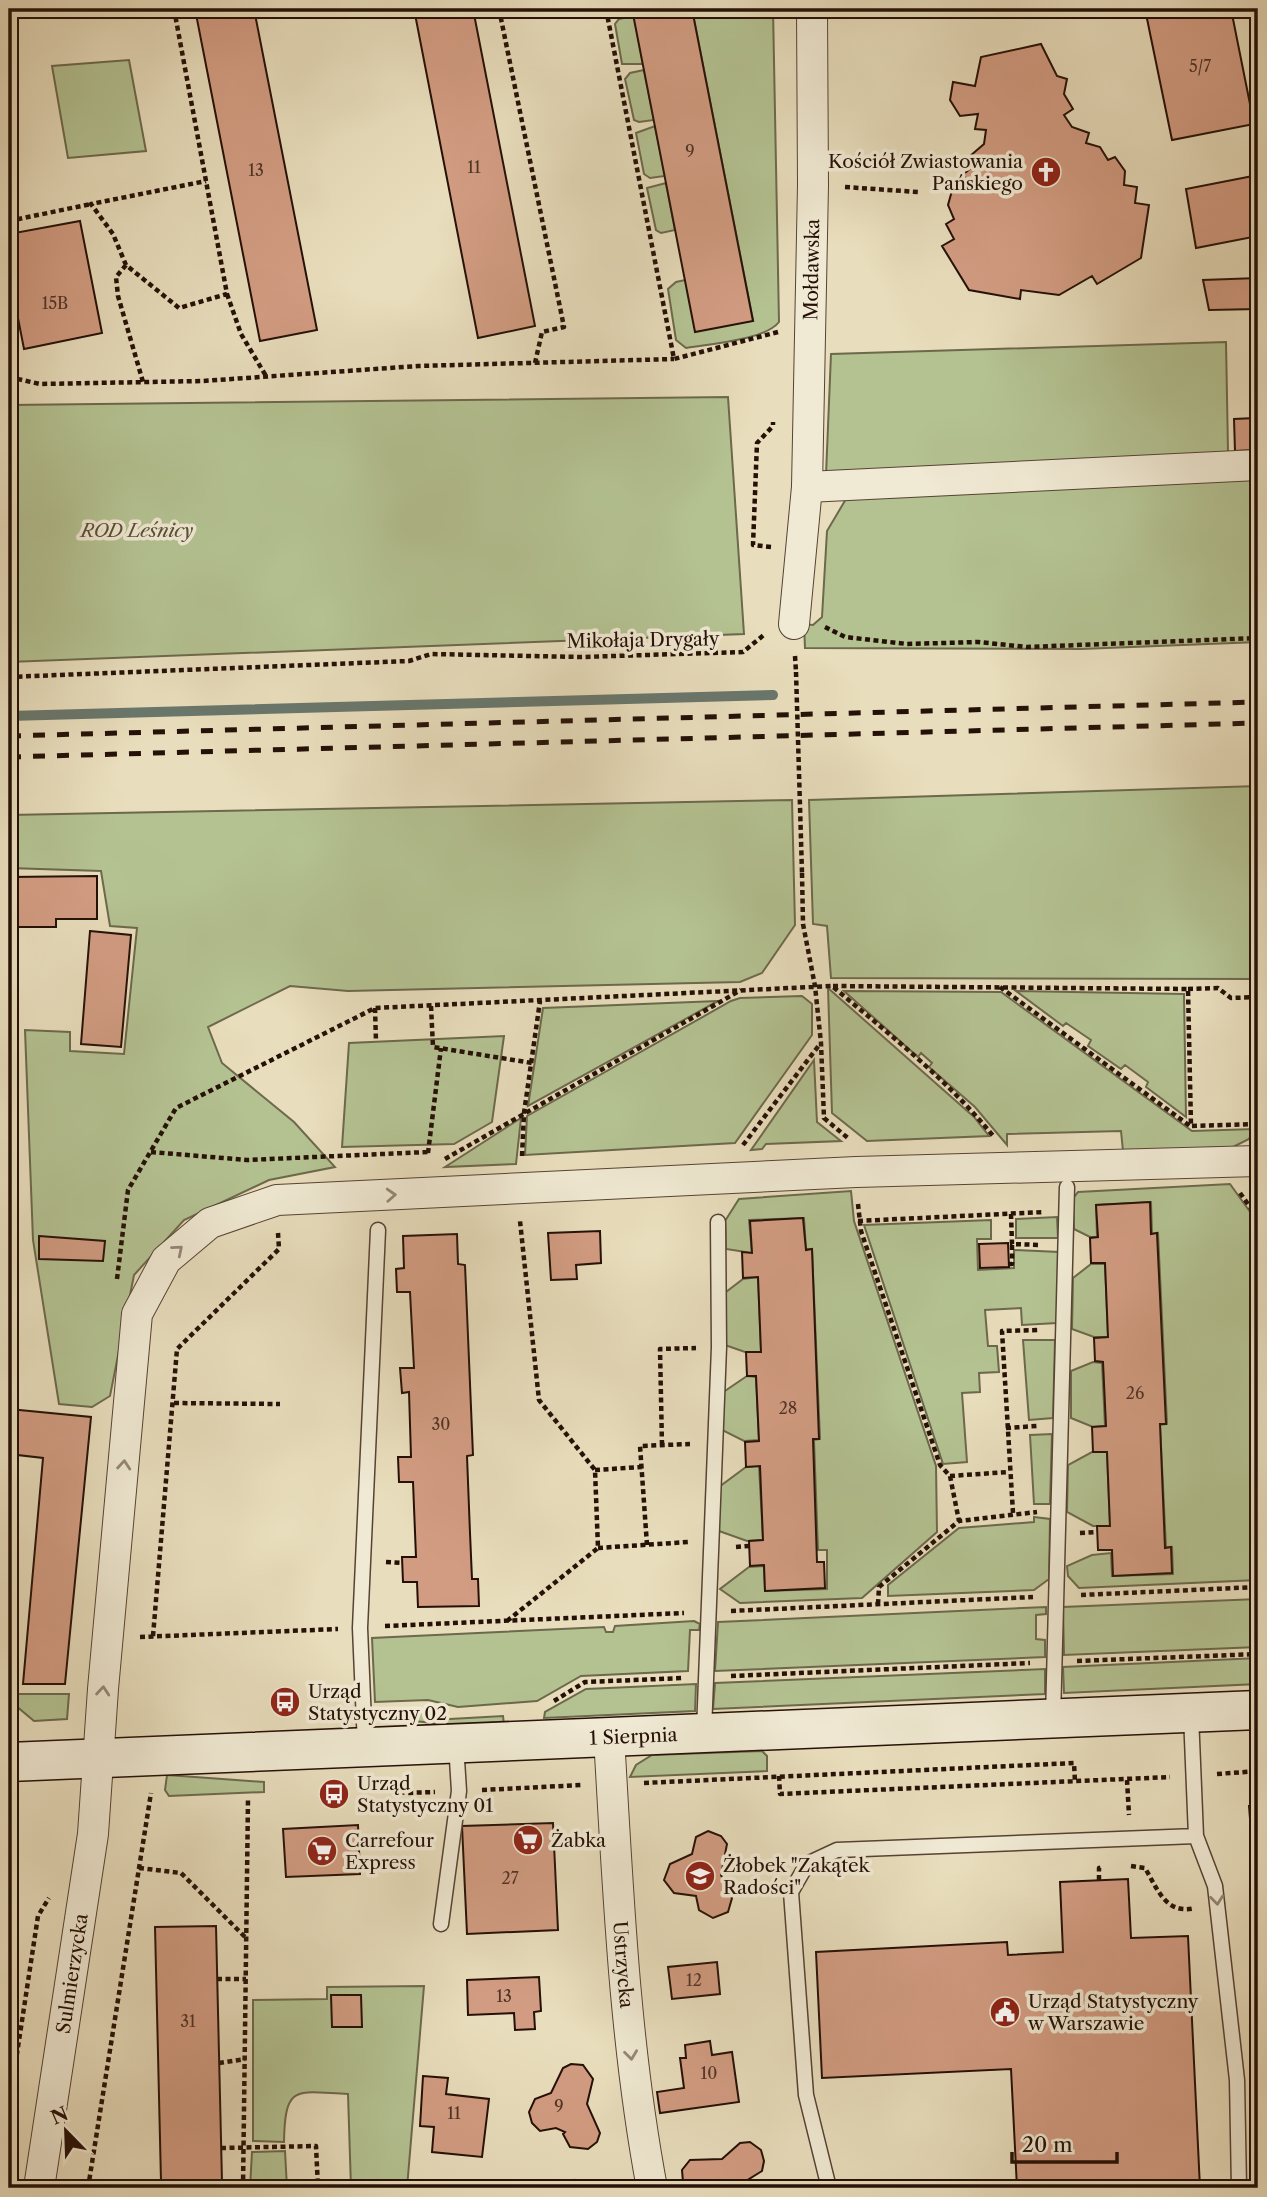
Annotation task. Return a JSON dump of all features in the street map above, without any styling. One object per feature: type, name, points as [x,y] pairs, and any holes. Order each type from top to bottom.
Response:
[{"type":"street","name":"Mołdawska","points":[[794,620],[807,487],[813,185],[812,9]]},
{"type":"street","points":[[807,487],[1258,465]]},
{"type":"street","points":[[137,1314],[166,1260],[210,1223],[277,1200],[428,1181],[517,1189],[856,1172],[1258,1161]]},
{"type":"street","name":"Sulmierzycka","points":[[38,2188],[93,1834],[97,1759],[137,1314]]},
{"type":"street","name":"1 Sierpnia","points":[[9,1762],[1258,1710]]},
{"type":"street","name":"Ustrzycka","points":[[609,1737],[623,1987],[641,2131],[652,2188]]},
{"type":"lane","points":[[1053,1719],[1067,1187]]},
{"type":"lane","points":[[704,1733],[713,1443],[719,1347],[718,1222]]},
{"type":"lane","points":[[365,1748],[360,1628],[378,1230]]},
{"type":"lane","points":[[1191,1713],[1196,1836],[1215,1886],[1237,2080],[1238,2188]]},
{"type":"lane","points":[[441,1924],[459,1791],[456,1744]]},
{"type":"lane","points":[[829,2188],[806,2095],[791,1892],[807,1864],[837,1850],[1196,1836]]},
{"type":"path","points":[[174,9],[227,293],[241,334],[266,376]]},
{"type":"path","points":[[499,9],[564,327],[542,332],[535,363]]},
{"type":"path","points":[[606,9],[674,359]]},
{"type":"path","points":[[9,36],[9,55]]},
{"type":"path","points":[[9,221],[206,181]]},
{"type":"path","points":[[813,185],[918,192]]},
{"type":"path","points":[[91,204],[113,234],[126,265],[179,308],[227,293]]},
{"type":"path","points":[[126,265],[116,278],[118,296],[143,382]]},
{"type":"path","points":[[9,376],[40,384],[143,382],[674,359],[811,323]]},
{"type":"path","points":[[794,620],[812,615],[824,627],[845,637],[907,644],[978,642],[1027,648],[1258,638]]},
{"type":"path","name":"Mikołaja Drygały","points":[[9,677],[409,661],[431,654],[582,657],[743,652],[782,618],[794,620]]},
{"type":"path","points":[[796,673],[803,925],[815,986],[821,1043],[824,1118],[856,1145],[858,1221],[940,1465],[950,1476],[959,1521]]},
{"type":"path","points":[[137,1314],[113,1315],[128,1190],[176,1108],[375,1009],[815,986],[1218,988],[1231,998],[1258,997]]},
{"type":"path","points":[[832,986],[920,1060],[973,1111],[1004,1148],[1006,1168]]},
{"type":"path","points":[[1000,987],[1191,1126],[1258,1124]]},
{"type":"path","points":[[1188,989],[1191,1126]]},
{"type":"path","points":[[428,1181],[524,1113],[742,990]]},
{"type":"path","points":[[522,1160],[524,1113],[540,1001]]},
{"type":"path","points":[[431,1006],[433,1047],[532,1063]]},
{"type":"path","points":[[375,1009],[376,1042]]},
{"type":"path","points":[[726,1179],[733,1158],[821,1043]]},
{"type":"path","points":[[428,1181],[428,1152],[441,1048]]},
{"type":"path","points":[[151,1152],[247,1160],[428,1152]]},
{"type":"path","points":[[517,1189],[539,1401],[595,1470],[598,1548]]},
{"type":"path","points":[[153,1636],[177,1349],[279,1249],[277,1200]]},
{"type":"path","points":[[858,1221],[1066,1212]]},
{"type":"path","points":[[1009,1264],[1012,1264],[1012,1244]]},
{"type":"path","points":[[1013,1513],[1008,1472],[1002,1331],[1063,1329]]},
{"type":"path","points":[[662,1445],[660,1349],[719,1347]]},
{"type":"path","points":[[174,1403],[280,1404]]},
{"type":"path","points":[[647,1545],[640,1446],[713,1443]]},
{"type":"path","points":[[595,1470],[642,1467]]},
{"type":"path","points":[[950,1476],[1008,1472]]},
{"type":"path","points":[[878,1604],[879,1587],[959,1521],[1013,1513],[1059,1511]]},
{"type":"path","points":[[506,1621],[598,1548],[710,1541]]},
{"type":"path","points":[[551,1703],[585,1682],[1258,1654]]},
{"type":"path","points":[[640,1783],[1074,1763],[1075,1782]]},
{"type":"path","points":[[779,1776],[780,1794],[1075,1782],[1258,1771]]},
{"type":"path","points":[[88,2188],[153,1782]]},
{"type":"path","points":[[243,2188],[248,1799]]},
{"type":"path","points":[[1131,1866],[1145,1868],[1167,1905],[1183,1911],[1217,1904]]},
{"type":"path","points":[[139,1868],[181,1873],[246,1937]]},
{"type":"path","points":[[9,2106],[38,1916],[55,1888]]},
{"type":"path","points":[[217,1979],[246,1979]]},
{"type":"path","points":[[9,2054],[17,2054]]},
{"type":"path","points":[[219,2063],[245,2059]]},
{"type":"path","points":[[221,2148],[316,2146],[318,2188]]},
{"type":"green space","points":[[692,9],[773,9],[779,322],[772,328],[750,337],[686,348],[676,340],[668,289],[676,282],[685,280],[753,320]]},
{"type":"green space","points":[[634,16],[643,64],[622,64],[615,24],[619,19]]},
{"type":"green space","points":[[129,60],[146,151],[68,158],[52,66]]},
{"type":"green space","points":[[644,70],[654,120],[639,122],[634,120],[625,79],[630,73]]},
{"type":"green space","points":[[655,126],[665,176],[650,178],[644,174],[636,133]]},
{"type":"green space","points":[[666,183],[675,230],[661,233],[656,230],[647,188]]},
{"type":"green space","points":[[1226,342],[1228,452],[826,475],[831,354]]},
{"type":"green space","name":"ROD Leśnicy","points":[[728,397],[744,634],[9,662],[9,405]]},
{"type":"green space","points":[[1258,478],[1258,642],[1081,649],[805,648],[804,624],[813,625],[822,617],[827,531],[846,499]]},
{"type":"green space","points":[[1258,786],[1258,979],[831,978],[827,926],[813,924],[809,800]]},
{"type":"green space","points":[[792,800],[795,925],[762,973],[740,982],[348,991],[290,986],[208,1027],[222,1063],[294,1122],[335,1167],[269,1180],[184,1220],[134,1275],[110,1396],[92,1407],[59,1404],[33,1240],[25,1030],[70,1032],[70,1051],[124,1054],[137,928],[110,926],[101,871],[9,868],[9,815]]},
{"type":"green space","points":[[828,988],[974,1117],[989,1136],[867,1141],[832,1113]]},
{"type":"green space","points":[[844,991],[1001,992],[1192,1131],[1254,1129],[1249,1139],[1233,1147],[1123,1151],[1121,1131],[1007,1134],[1007,1145],[975,1107],[929,1067],[932,1063],[921,1053],[918,1057]]},
{"type":"green space","points":[[1016,991],[1184,994],[1186,1117],[1146,1087],[1148,1082],[1125,1065],[1121,1069],[1088,1046],[1091,1040],[1066,1023],[1063,1026]]},
{"type":"green space","points":[[802,996],[812,1004],[812,1035],[735,1143],[525,1155],[527,1116],[731,1001],[740,998]]},
{"type":"green space","points":[[718,1001],[528,1106],[543,1008]]},
{"type":"green space","points":[[504,1036],[492,1122],[454,1144],[342,1147],[349,1043]]},
{"type":"green space","points":[[814,1060],[817,1122],[841,1141],[766,1144],[762,1149],[751,1150]]},
{"type":"green space","points":[[521,1118],[516,1164],[445,1167]]},
{"type":"green space","points":[[1230,1184],[1258,1223],[1258,1580],[1079,1588],[1068,1576],[1067,1566],[1092,1555],[1111,1553],[1112,1576],[1173,1574],[1172,1547],[1166,1547],[1160,1425],[1167,1424],[1158,1233],[1152,1234],[1151,1202],[1096,1205],[1097,1237],[1090,1237],[1074,1229],[1073,1198],[1078,1192]]},
{"type":"green space","points":[[851,1191],[854,1221],[936,1466],[937,1532],[862,1598],[740,1603],[720,1589],[749,1567],[764,1566],[765,1591],[827,1589],[827,1550],[818,1550],[814,1440],[820,1439],[812,1249],[806,1249],[804,1218],[749,1220],[752,1253],[726,1249],[725,1221],[739,1199]]},
{"type":"green space","points":[[1057,1217],[1058,1238],[1016,1238],[1016,1219]]},
{"type":"green space","points":[[991,1220],[991,1239],[977,1239],[978,1270],[1014,1268],[1014,1250],[1059,1252],[1057,1323],[1022,1325],[1021,1308],[985,1310],[988,1346],[997,1346],[999,1372],[979,1373],[980,1392],[962,1393],[967,1462],[943,1464],[864,1225]]},
{"type":"green space","points":[[1091,1264],[1105,1264],[1108,1337],[1094,1337],[1072,1329],[1073,1278]]},
{"type":"green space","points":[[758,1277],[761,1352],[745,1352],[725,1345],[726,1292],[743,1279]]},
{"type":"green space","points":[[1023,1340],[1055,1340],[1053,1418],[1029,1420]]},
{"type":"green space","points":[[1093,1362],[1102,1363],[1105,1426],[1093,1427],[1071,1418],[1071,1371]]},
{"type":"green space","points":[[747,1376],[756,1377],[759,1440],[744,1441],[722,1430],[722,1393]]},
{"type":"green space","points":[[1052,1434],[1050,1504],[1034,1504],[1030,1435]]},
{"type":"green space","points":[[1092,1452],[1107,1452],[1110,1526],[1093,1526],[1067,1512],[1068,1465]]},
{"type":"green space","points":[[759,1466],[763,1540],[747,1541],[719,1531],[719,1487],[746,1467]]},
{"type":"green space","points":[[1034,1517],[1050,1519],[1049,1579],[1034,1590],[888,1596],[888,1585],[959,1528],[1034,1522]]},
{"type":"green space","points":[[1258,1599],[1258,1647],[1064,1655],[1063,1607]]},
{"type":"green space","points":[[1046,1607],[1046,1614],[1036,1615],[1036,1639],[1045,1640],[1045,1657],[715,1671],[718,1622]]},
{"type":"green space","points":[[694,1621],[700,1624],[699,1630],[690,1630],[688,1671],[581,1676],[537,1701],[458,1707],[428,1700],[375,1702],[372,1638],[604,1627],[606,1632],[613,1632],[615,1626]]},
{"type":"green space","points":[[1258,1658],[1258,1684],[1064,1693],[1063,1667]]},
{"type":"green space","points":[[1045,1669],[1045,1694],[713,1709],[715,1683]]},
{"type":"green space","points":[[696,1684],[695,1711],[544,1718],[545,1712],[586,1689]]},
{"type":"green space","points":[[16,1694],[69,1694],[67,1719],[34,1721],[15,1705]]},
{"type":"green space","points":[[423,1712],[450,1719],[503,1716],[504,1725],[472,1727],[375,1717],[375,1714]]},
{"type":"green space","points":[[762,1751],[767,1756],[767,1771],[630,1777],[636,1765],[652,1755]]},
{"type":"green space","points":[[167,1775],[264,1782],[264,1792],[169,1796],[165,1790]]},
{"type":"green space","points":[[424,1986],[407,2188],[351,2188],[348,2094],[316,2092],[297,2095],[287,2109],[284,2142],[253,2141],[253,2000],[327,1999],[327,1987]]},
{"type":"green space","points":[[285,2151],[287,2188],[250,2188],[252,2152]]},
{"type":"building","points":[[195,9],[254,9],[317,330],[260,341]]},
{"type":"building","points":[[414,9],[473,9],[535,326],[478,338]]},
{"type":"building","points":[[632,9],[692,9],[753,321],[695,332]]},
{"type":"building","points":[[1145,9],[1231,9],[1254,124],[1172,140]]},
{"type":"building","name":"Kościół Zwiastowania Pańskiego","points":[[1041,44],[1057,76],[1067,79],[1064,94],[1073,109],[1064,115],[1072,127],[1089,133],[1086,143],[1100,147],[1108,160],[1115,157],[1125,171],[1124,185],[1137,187],[1135,203],[1149,205],[1141,258],[1097,284],[1092,276],[1059,295],[1021,290],[1020,299],[969,290],[942,246],[954,239],[946,224],[954,219],[948,205],[953,187],[963,188],[965,173],[977,163],[970,156],[984,144],[986,130],[975,129],[978,114],[960,116],[950,100],[953,82],[975,86],[981,57]]},
{"type":"building","points":[[1258,175],[1258,236],[1196,248],[1186,189]]},
{"type":"building","points":[[80,221],[102,333],[24,349],[9,272],[9,234]]},
{"type":"building","points":[[1258,278],[1258,309],[1209,310],[1203,280]]},
{"type":"building","points":[[1255,414],[1258,414],[1258,450],[1235,451],[1234,419],[1255,418]]},
{"type":"building","points":[[97,876],[97,919],[56,919],[56,927],[13,927],[13,919],[9,919],[9,877]]},
{"type":"building","points":[[90,931],[131,935],[121,1047],[81,1044]]},
{"type":"building","points":[[1150,1202],[1151,1234],[1157,1233],[1166,1424],[1160,1424],[1165,1548],[1171,1547],[1172,1573],[1113,1576],[1112,1550],[1098,1550],[1097,1526],[1110,1526],[1107,1452],[1093,1452],[1092,1427],[1106,1426],[1103,1362],[1095,1361],[1094,1338],[1108,1337],[1105,1263],[1091,1263],[1090,1238],[1098,1237],[1096,1205]]},
{"type":"building","points":[[803,1218],[806,1250],[812,1249],[819,1439],[813,1439],[817,1562],[824,1562],[825,1588],[765,1591],[764,1565],[750,1566],[749,1541],[763,1540],[760,1466],[746,1467],[745,1442],[759,1441],[756,1376],[747,1376],[746,1352],[761,1352],[758,1277],[743,1278],[742,1252],[752,1253],[750,1221]]},
{"type":"building","points":[[600,1231],[601,1263],[576,1265],[577,1279],[551,1280],[548,1233]]},
{"type":"building","points":[[457,1234],[458,1264],[465,1265],[473,1455],[467,1456],[470,1533],[472,1579],[478,1579],[479,1606],[418,1607],[417,1582],[403,1582],[402,1557],[416,1557],[413,1482],[399,1482],[398,1457],[411,1457],[409,1392],[402,1393],[400,1368],[414,1368],[410,1292],[397,1292],[396,1269],[404,1268],[403,1236]]},
{"type":"building","points":[[39,1236],[105,1241],[103,1261],[39,1259]]},
{"type":"building","points":[[1008,1243],[1009,1267],[980,1268],[979,1244]]},
{"type":"building","points":[[9,1409],[91,1417],[65,1684],[23,1684],[43,1458],[9,1454]]},
{"type":"building","points":[[1249,1806],[1258,1806],[1258,1856],[1253,1857]]},
{"type":"building","points":[[553,1823],[558,1930],[467,1934],[462,1826]]},
{"type":"building","name":"Carrefour Express","points":[[358,1825],[360,1874],[286,1877],[283,1829]]},
{"type":"building","points":[[708,1831],[721,1836],[727,1844],[721,1875],[732,1898],[728,1912],[713,1918],[699,1910],[696,1896],[674,1893],[664,1880],[670,1864],[692,1854],[696,1837]]},
{"type":"building","name":"Urząd Statystyczny w Warszawie","points":[[1128,1879],[1131,1938],[1188,1936],[1200,2188],[1017,2188],[1011,2069],[822,2078],[816,1952],[1007,1942],[1008,1955],[1063,1952],[1060,1882]]},
{"type":"building","points":[[1252,1913],[1258,1913],[1258,1979],[1253,1979]]},
{"type":"building","points":[[216,1926],[222,2182],[161,2181],[155,1927]]},
{"type":"building","points":[[717,1962],[720,1994],[672,1999],[668,1967]]},
{"type":"building","points":[[539,1977],[541,2011],[534,2012],[535,2029],[515,2030],[514,2013],[468,2015],[467,1980]]},
{"type":"building","points":[[331,1995],[361,1995],[362,2027],[332,2027]]},
{"type":"building","points":[[710,2041],[712,2055],[732,2052],[739,2102],[660,2113],[657,2092],[684,2088],[680,2058],[686,2058],[685,2045]]},
{"type":"building","points":[[571,2064],[583,2065],[593,2079],[587,2104],[600,2133],[597,2142],[588,2149],[570,2147],[563,2134],[565,2132],[556,2128],[540,2131],[532,2123],[529,2112],[535,2099],[551,2093],[563,2068]]},
{"type":"building","points":[[423,2076],[448,2078],[446,2094],[489,2099],[482,2157],[432,2152],[434,2127],[420,2126]]},
{"type":"building","points":[[750,2142],[761,2150],[764,2161],[762,2171],[746,2181],[748,2188],[689,2188],[683,2182],[682,2170],[690,2160],[722,2159],[740,2143]]},
{"type":"building","points":[[575,2180],[603,2185],[602,2188],[574,2188]]},
{"type":"building","points":[[149,2181],[209,2182],[209,2188],[149,2188]]},
{"type":"waterway","points":[[9,716],[773,695]]},
{"type":"railway","points":[[9,736],[1258,702]]},
{"type":"railway","points":[[9,757],[1258,723]]},
{"type":"place","name":"Kościół Zwiastowania Pańskiego","points":[[1046,172]]},
{"type":"place","name":"Urząd Statystyczny 02","points":[[285,1702]]},
{"type":"place","name":"Urząd Statystyczny 01","points":[[334,1794]]},
{"type":"place","name":"Żabka","points":[[528,1840]]},
{"type":"place","name":"Carrefour Express","points":[[322,1851]]},
{"type":"place","name":"Żłobek \"Zakątek Radości\"","points":[[700,1876]]},
{"type":"place","name":"Urząd Statystyczny w Warszawie","points":[[1005,2012]]}]
